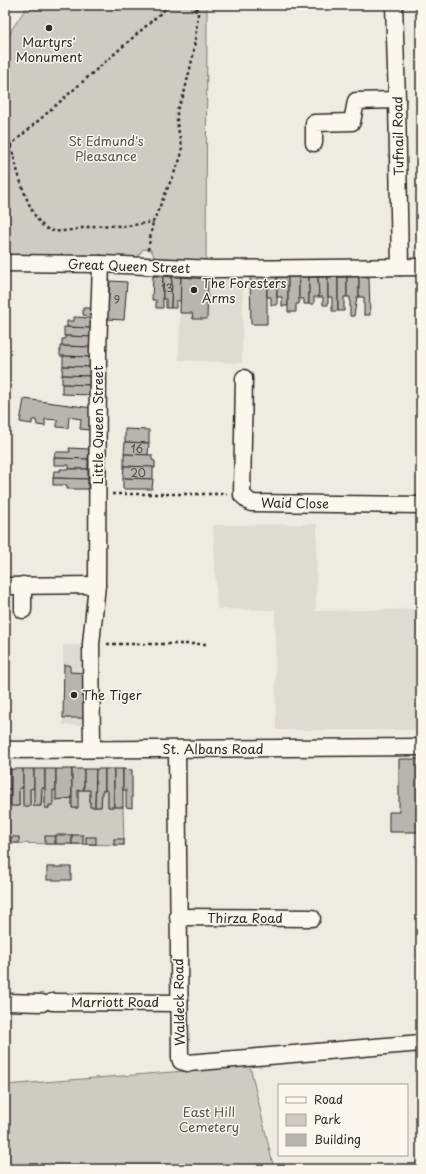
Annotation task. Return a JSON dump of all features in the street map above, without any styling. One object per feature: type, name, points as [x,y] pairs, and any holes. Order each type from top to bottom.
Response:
[{"type":"street","name":"Tufnail Road","points":[[394,5],[400,267]]},
{"type":"street","points":[[314,143],[314,123],[352,122],[356,101],[397,100]]},
{"type":"street","name":"Great Queen Street","points":[[5,263],[100,264],[214,269],[421,267]]},
{"type":"street","name":"Little Queen Street","points":[[92,749],[91,644],[97,585],[100,264]]},
{"type":"street","name":"Waid Close","points":[[244,378],[242,494],[251,503],[421,505]]},
{"type":"street","points":[[23,585],[23,610]]},
{"type":"street","points":[[5,586],[97,585]]},
{"type":"street","name":"St. Albans Road","points":[[5,750],[421,747]]},
{"type":"street","name":"Waldeck Road","points":[[177,749],[178,1003],[181,1061],[184,1063],[421,1042]]},
{"type":"street","name":"Thirza Road","points":[[178,917],[312,918]]},
{"type":"street","name":"Marriott Road","points":[[5,1002],[178,1003]]},
{"type":"path","points":[[5,150],[170,5]]},
{"type":"path","points":[[190,5],[198,14]]},
{"type":"path","points":[[148,251],[153,222],[181,156],[182,146],[177,124],[177,110],[184,94],[193,56],[198,14],[197,5]]},
{"type":"path","points":[[10,146],[26,199],[40,224],[50,231],[72,230],[95,226],[126,226],[153,222]]},
{"type":"path","points":[[98,494],[242,494]]},
{"type":"path","points":[[91,644],[207,644]]},
{"type":"shaded area","points":[[181,277],[243,279],[242,363],[179,360]]},
{"type":"shaded area","points":[[317,524],[316,611],[421,609],[421,730],[276,730],[275,610],[217,609],[213,525]]},
{"type":"shaded area","points":[[63,645],[86,645],[85,725],[63,725]]},
{"type":"green space","name":"St Edmund's Pleasance","points":[[28,5],[207,5],[206,261],[156,260],[151,250],[143,249],[135,261],[5,256],[5,48],[12,29]]},
{"type":"green space","points":[[19,788],[23,788],[23,806],[30,806],[30,789],[34,788],[34,806],[41,806],[42,788],[45,788],[45,808],[49,808],[53,790],[56,790],[56,800],[72,798],[72,808],[77,808],[78,790],[90,790],[90,807],[101,807],[102,791],[108,791],[108,807],[123,807],[124,845],[5,843],[5,806],[8,806],[7,789],[11,789],[11,806],[19,806]]},
{"type":"green space","name":"East Hill Cemetery","points":[[250,1066],[274,1169],[5,1169],[5,1085]]},
{"type":"building","points":[[153,276],[163,276],[163,308],[156,308],[156,300],[152,300]]},
{"type":"building","points":[[163,276],[172,277],[171,308],[166,308],[166,299],[163,299]]},
{"type":"building","points":[[172,277],[181,277],[181,301],[176,301],[176,308],[171,308]]},
{"type":"building","name":"The Foresters Arms","points":[[181,277],[208,279],[207,319],[193,319],[192,313],[180,313]]},
{"type":"building","points":[[250,277],[267,277],[267,324],[251,324]]},
{"type":"building","points":[[267,277],[277,277],[277,305],[271,305],[271,297],[267,297]]},
{"type":"building","points":[[277,277],[288,277],[288,306],[282,306],[282,297],[277,297]]},
{"type":"building","points":[[288,277],[299,277],[299,304],[296,304],[296,312],[288,312]]},
{"type":"building","points":[[299,277],[309,277],[309,304],[304,304],[304,299],[299,299]]},
{"type":"building","points":[[309,277],[318,277],[319,297],[314,297],[314,304],[309,304]]},
{"type":"building","points":[[318,277],[328,277],[328,305],[323,305],[323,297],[319,297]]},
{"type":"building","points":[[328,277],[338,277],[338,311],[332,311],[332,297],[328,297]]},
{"type":"building","points":[[338,277],[347,277],[347,297],[344,297],[344,311],[338,311]]},
{"type":"building","points":[[347,277],[359,277],[359,297],[357,297],[354,316],[350,316],[350,297],[347,297]]},
{"type":"building","points":[[359,277],[369,277],[370,315],[364,315],[364,297],[359,297]]},
{"type":"building","points":[[110,281],[127,282],[124,320],[107,319]]},
{"type":"building","points":[[83,308],[93,308],[93,316],[83,315]]},
{"type":"building","points":[[74,317],[93,318],[93,328],[67,327],[67,321],[74,321]]},
{"type":"building","points":[[64,327],[93,328],[93,337],[64,336]]},
{"type":"building","points":[[65,336],[93,337],[92,347],[62,346],[62,339],[65,339]]},
{"type":"building","points":[[60,346],[92,347],[92,357],[60,356]]},
{"type":"building","points":[[63,356],[92,357],[91,367],[63,366]]},
{"type":"building","points":[[63,366],[91,367],[91,376],[62,375]]},
{"type":"building","points":[[62,375],[91,376],[91,385],[62,384]]},
{"type":"building","points":[[62,384],[91,385],[91,395],[62,394]]},
{"type":"building","points":[[24,399],[92,408],[90,430],[80,429],[81,419],[69,417],[68,428],[57,427],[57,420],[45,419],[45,426],[37,425],[36,420],[32,420],[32,424],[20,422]]},
{"type":"building","points":[[125,429],[149,430],[149,443],[125,442]]},
{"type":"building","points":[[125,442],[149,443],[148,455],[124,454]]},
{"type":"building","points":[[69,448],[89,449],[88,459],[54,458],[55,452],[70,452]]},
{"type":"building","points":[[124,454],[152,455],[152,460],[155,461],[155,468],[124,466]]},
{"type":"building","points":[[54,458],[88,459],[88,469],[69,469],[69,465],[54,465]]},
{"type":"building","points":[[124,466],[153,467],[153,479],[123,478]]},
{"type":"building","points":[[60,469],[88,469],[88,479],[53,478],[54,471],[61,471]]},
{"type":"building","points":[[53,478],[88,479],[88,489],[67,489],[67,485],[53,485]]},
{"type":"building","points":[[123,478],[153,479],[152,489],[123,489]]},
{"type":"building","name":"The Tiger","points":[[64,665],[70,665],[70,672],[85,673],[85,718],[63,718]]},
{"type":"building","points":[[399,759],[421,759],[421,832],[389,832],[389,812],[399,812]]},
{"type":"building","points":[[5,769],[11,769],[11,789],[7,789],[8,806],[5,806]]},
{"type":"building","points":[[11,769],[23,769],[23,788],[19,788],[19,806],[11,806]]},
{"type":"building","points":[[23,769],[34,769],[34,788],[30,789],[30,806],[23,806]]},
{"type":"building","points":[[34,769],[45,769],[45,788],[42,788],[41,806],[34,806]]},
{"type":"building","points":[[45,769],[56,769],[56,790],[53,790],[53,805],[49,805],[49,808],[45,808]]},
{"type":"building","points":[[56,769],[72,769],[72,798],[56,800]]},
{"type":"building","points":[[72,769],[84,769],[84,790],[78,790],[78,808],[72,808]]},
{"type":"building","points":[[84,769],[96,769],[95,807],[90,807],[90,790],[84,790]]},
{"type":"building","points":[[96,769],[105,769],[105,790],[102,791],[101,807],[95,807]]},
{"type":"building","points":[[105,769],[114,769],[114,807],[108,807],[108,791],[105,790]]},
{"type":"building","points":[[114,769],[123,769],[123,807],[114,807]]},
{"type":"building","points":[[123,769],[132,770],[132,808],[126,807],[126,790],[123,790]]},
{"type":"building","points":[[56,835],[72,835],[72,844],[56,844]]},
{"type":"building","points":[[72,835],[83,835],[83,844],[72,844]]},
{"type":"building","points":[[45,836],[55,836],[55,844],[45,844]]},
{"type":"building","points":[[11,837],[19,837],[19,843],[11,843]]},
{"type":"building","points":[[86,837],[96,837],[96,844],[86,844]]},
{"type":"building","points":[[114,839],[124,839],[124,845],[114,845]]},
{"type":"building","points":[[47,867],[71,867],[71,880],[47,880]]},
{"type":"place","name":"Martyrs' Monument","points":[[49,28]]},
{"type":"place","name":"The Foresters Arms","points":[[194,290]]},
{"type":"place","name":"The Tiger","points":[[74,695]]}]
